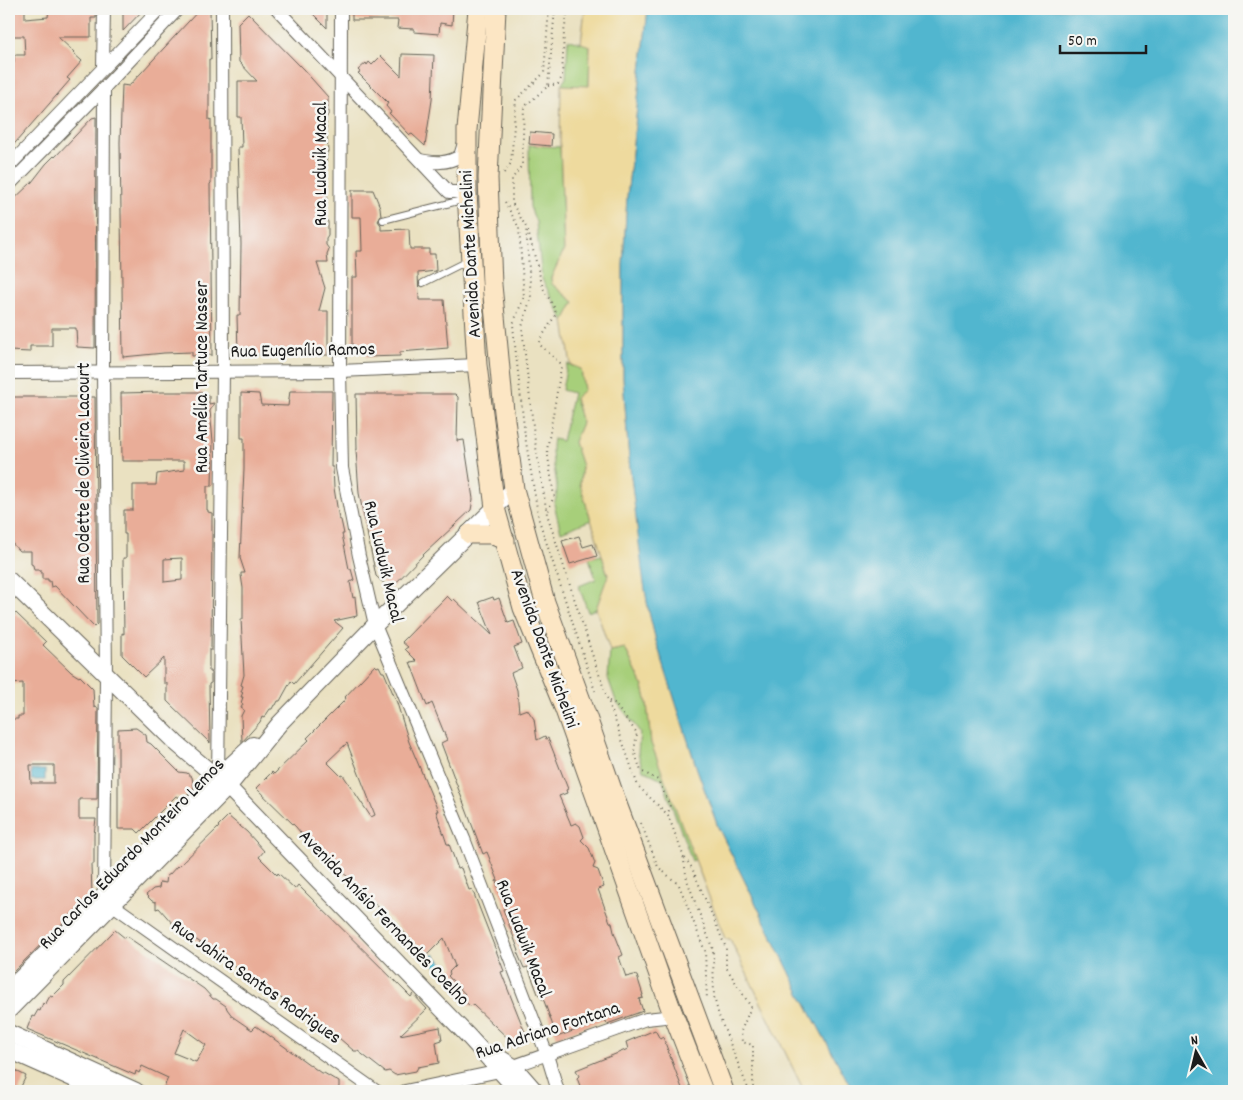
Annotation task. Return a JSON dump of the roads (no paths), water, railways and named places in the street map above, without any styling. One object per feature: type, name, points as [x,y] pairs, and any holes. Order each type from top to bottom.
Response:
[{"type":"main road","name":"Avenida Dante Michelini","points":[[478,9],[467,130],[467,196],[477,365],[495,508],[524,608],[568,719],[674,1016],[703,1091]]},
{"type":"main road","name":"Avenida Dante Michelini","points":[[496,9],[488,178],[493,294],[504,412],[514,489],[545,602],[617,804],[724,1091]]},
{"type":"main road","points":[[470,534],[491,534],[505,540]]},
{"type":"street","points":[[103,68],[104,9]]},
{"type":"street","points":[[9,166],[160,9]]},
{"type":"street","points":[[9,185],[178,9]]},
{"type":"street","name":"Rua Amélia Tartuce Nasser","points":[[219,786],[223,372],[222,9]]},
{"type":"street","points":[[277,9],[448,192],[467,196]]},
{"type":"street","name":"Rua Ludwik Macal","points":[[341,9],[340,371],[342,468],[359,556],[375,625],[464,839],[547,1055],[558,1091]]},
{"type":"street","name":"Rua Odette de Oliveira Lacourt","points":[[104,88],[105,858],[109,901]]},
{"type":"street","points":[[420,160],[440,163],[454,160],[460,156],[467,130]]},
{"type":"street","name":"Rua Eugenílio Ramos","points":[[9,373],[340,371],[477,365]]},
{"type":"street","name":"Rua Carlos Eduardo Monteiro Lemos","points":[[9,1010],[109,901],[280,723],[375,625],[514,489]]},
{"type":"street","name":"Avenida Anísio Fernandes Coelho","points":[[9,580],[219,786],[268,829],[470,1038],[534,1091]]},
{"type":"street","name":"Rua Carlos Eduardo Monteiro Lemos","points":[[9,990],[109,901],[125,876],[219,786],[241,754],[280,723]]},
{"type":"street","points":[[218,745],[225,754],[233,756],[241,754]]},
{"type":"street","points":[[105,858],[125,876]]},
{"type":"street","name":"Rua Jahira Santos Rodrigues","points":[[109,901],[376,1091]]},
{"type":"street","name":"Rua Adriano Fontana","points":[[405,1091],[507,1069],[646,1019],[674,1016]]},
{"type":"street","points":[[9,1033],[136,1091]]},
{"type":"street","points":[[9,1050],[101,1091]]},
{"type":"street","name":"Avenida Anísio Fernandes Coelho","points":[[507,1069],[518,1091]]},
{"type":"lane","points":[[383,220],[467,196]]},
{"type":"lane","points":[[423,283],[470,260]]},
{"type":"water","points":[[648,9],[1234,9],[1234,1091],[853,1091],[801,995],[718,827],[697,769],[656,641],[643,577],[629,460],[623,378],[623,266],[627,197]]},
{"type":"water","points":[[31,770],[45,770],[45,780],[31,780]]},
{"type":"water","points":[[434,954],[444,964],[439,970],[428,959]]}]
